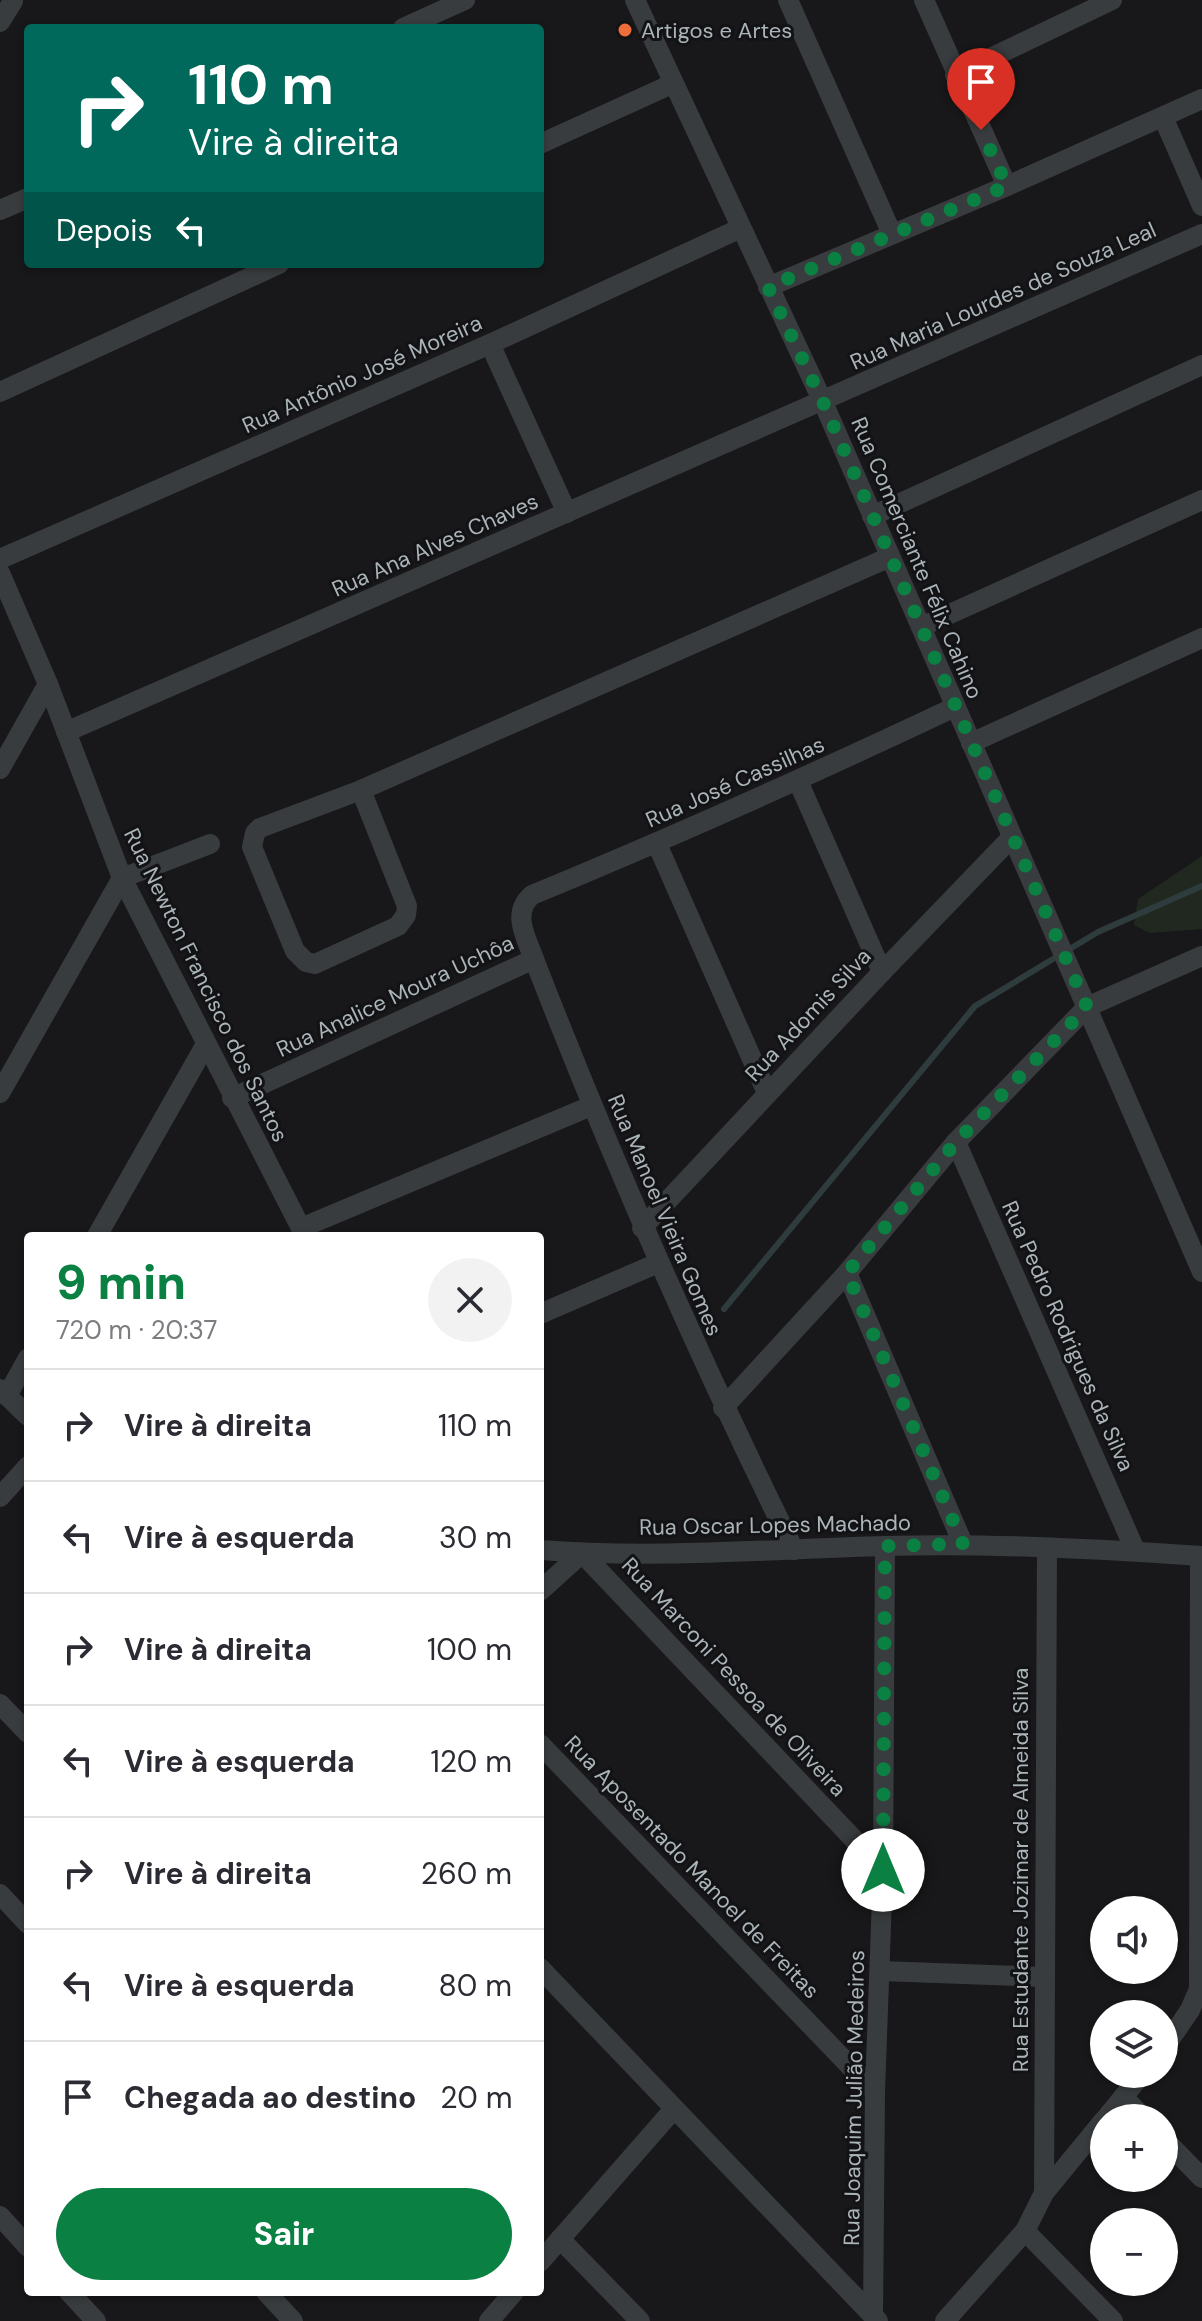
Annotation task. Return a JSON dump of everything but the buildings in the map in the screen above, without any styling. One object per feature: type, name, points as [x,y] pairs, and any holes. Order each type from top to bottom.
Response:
[{"type":"street","points":[[0,22],[12,0],[29,0]]},
{"type":"street","points":[[412,24],[465,0]]},
{"type":"street","name":"Rua Comerciante Félix Cahino","points":[[635,0],[823,402],[1202,1272]]},
{"type":"street","points":[[788,0],[892,234]]},
{"type":"street","points":[[924,0],[1007,186]]},
{"type":"street","points":[[955,75],[1112,0]]},
{"type":"street","points":[[544,142],[672,84]]},
{"type":"street","points":[[768,287],[1202,99]]},
{"type":"street","points":[[1163,117],[1202,206]]},
{"type":"street","points":[[0,210],[24,200]]},
{"type":"street","name":"Rua Antônio José Moreira","points":[[0,559],[490,344],[741,228]]},
{"type":"street","name":"Rua Maria Lourdes de Souza Leal","points":[[823,402],[1202,234]]},
{"type":"street","points":[[0,392],[270,268]]},
{"type":"street","points":[[490,344],[567,513]]},
{"type":"street","points":[[872,516],[1202,365]]},
{"type":"street","name":"Rua Ana Alves Chaves","points":[[66,732],[823,402]]},
{"type":"street","points":[[921,627],[1202,500]]},
{"type":"street","points":[[361,790],[407,906],[406,915],[398,926],[315,964],[306,962],[295,951],[252,847],[252,840],[260,828],[361,790],[890,557]]},
{"type":"street","name":"Rua Newton Francisco dos Santos","points":[[0,573],[48,684],[122,878],[303,1232]]},
{"type":"street","points":[[971,743],[1202,638]]},
{"type":"street","points":[[0,769],[48,684]]},
{"type":"street","name":"Rua José Cassilhas","points":[[532,895],[657,844],[955,707]]},
{"type":"street","points":[[798,781],[882,972]]},
{"type":"street","name":"Rua Adomis Silva","points":[[642,1228],[1011,838]]},
{"type":"street","points":[[0,1093],[122,878],[210,844]]},
{"type":"street","points":[[657,844],[767,1093]]},
{"type":"street","name":"Rua Manoel Vieira Gomes","points":[[532,895],[524,902],[520,915],[591,1106],[723,1408],[794,1550]]},
{"type":"street","points":[[723,1408],[847,1273],[956,1142],[1087,1007],[1202,956]]},
{"type":"street","name":"Rua Analice Moura Uchôa","points":[[232,1098],[534,959]]},
{"type":"street","points":[[99,1232],[206,1044]]},
{"type":"street","points":[[303,1232],[591,1106]]},
{"type":"street","name":"Rua Pedro Rodrigues da Silva","points":[[956,1142],[1135,1550]]},
{"type":"street","points":[[544,1312],[658,1263]]},
{"type":"street","points":[[847,1273],[963,1544]]},
{"type":"street","points":[[24,1364],[3,1393],[24,1412]]},
{"type":"street","points":[[0,1497],[24,1470]]},
{"type":"street","name":"Rua Oscar Lopes Machado","points":[[544,1550],[582,1553],[794,1550],[963,1544],[1135,1550],[1201,1556]]},
{"type":"street","name":"Rua Joaquim Julião Medeiros","points":[[876,2319],[875,2092],[883,1870],[885,1546]]},
{"type":"street","name":"Rua Estudante Jozimar de Almeida Silva","points":[[1044,2193],[1047,1548]]},
{"type":"street","points":[[544,1587],[582,1553]]},
{"type":"street","name":"Rua Marconi Pessoa de Oliveira","points":[[582,1553],[883,1870]]},
{"type":"street","points":[[1178,2028],[1199,1989],[1201,1556]]},
{"type":"street","points":[[0,1704],[24,1729]]},
{"type":"street","name":"Rua Aposentado Manoel de Freitas","points":[[544,1748],[875,2092]]},
{"type":"street","points":[[0,1894],[24,1920]]},
{"type":"street","points":[[881,1971],[1043,1977]]},
{"type":"street","points":[[544,1972],[876,2319]]},
{"type":"street","points":[[1117,2104],[1130,2088]]},
{"type":"street","points":[[1123,2097],[1130,2104]]},
{"type":"street","points":[[544,2257],[673,2110]]},
{"type":"street","points":[[945,2321],[1025,2231],[1044,2193],[1090,2137]]},
{"type":"street","points":[[1178,2153],[1202,2178]]},
{"type":"street","points":[[0,2216],[24,2243]]},
{"type":"street","points":[[1025,2231],[1113,2321]]},
{"type":"street","points":[[560,2239],[640,2321]]},
{"type":"street","points":[[73,2296],[96,2321]]},
{"type":"street","points":[[270,2296],[293,2321]]},
{"type":"street","points":[[489,2321],[511,2296]]},
{"type":"shaded area","points":[[1202,856],[1202,929],[1150,933],[1134,925],[1138,899]]},
{"type":"waterway","points":[[724,1309],[975,1006],[1098,932],[1202,886]]},
{"type":"place","name":"Artigos e Artes","points":[[625,30]]},
{"type":"route","points":[[883,1870],[885,1546],[963,1544],[847,1273],[956,1142],[1087,1007],[823,402],[768,287],[1007,186],[981,130]]}]
